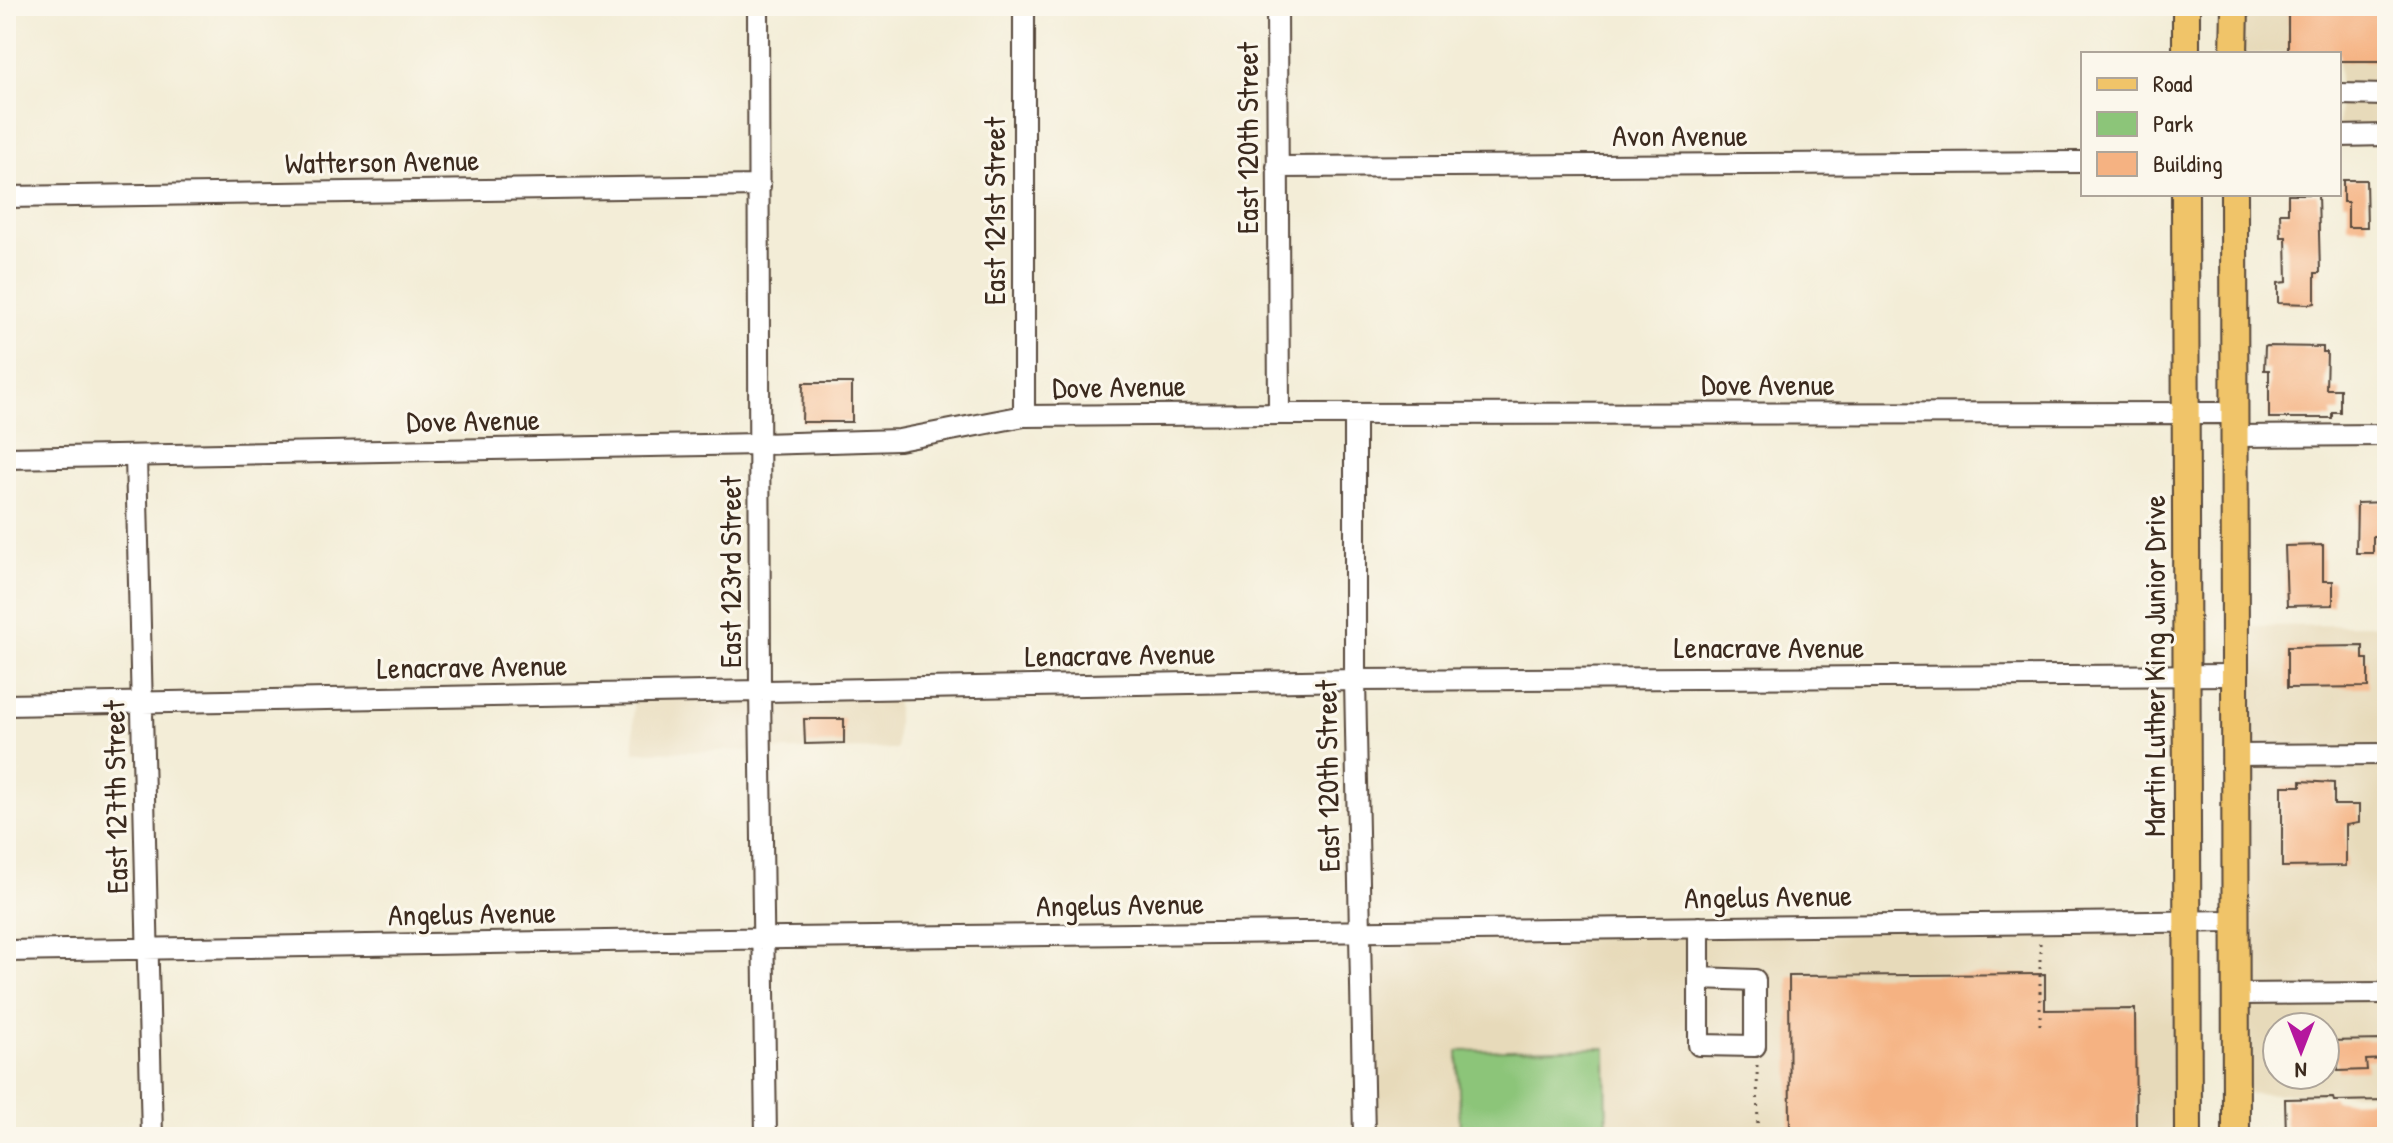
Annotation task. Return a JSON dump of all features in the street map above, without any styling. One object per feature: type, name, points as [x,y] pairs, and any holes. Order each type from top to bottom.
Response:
[{"type":"main road","points":[[2186,6],[2186,52]]},
{"type":"main road","points":[[2234,52],[2235,6]]},
{"type":"main road","name":"Martin Luther King Junior Drive","points":[[2185,196],[2188,1137]]},
{"type":"main road","points":[[2234,196],[2236,1137]]},
{"type":"street","name":"East 123rd Street","points":[[758,6],[760,690],[766,1137]]},
{"type":"street","name":"East 121st Street","points":[[1024,6],[1024,416]]},
{"type":"street","name":"East 120th Street","points":[[1277,6],[1279,414]]},
{"type":"street","points":[[2341,94],[2387,95]]},
{"type":"street","points":[[2341,136],[2387,135]]},
{"type":"street","name":"Avon Avenue","points":[[1277,167],[2081,162]]},
{"type":"street","name":"Watterson Avenue","points":[[6,197],[760,186]]},
{"type":"street","name":"Dove Avenue","points":[[6,458],[899,440],[1024,416],[2185,413],[2236,425],[2387,435]]},
{"type":"street","name":"East 120th Street","points":[[1355,415],[1355,680],[1364,1137]]},
{"type":"street","name":"East 127th Street","points":[[136,456],[152,1137]]},
{"type":"street","name":"Lenacrave Avenue","points":[[6,705],[1355,680],[2236,675]]},
{"type":"street","points":[[2236,755],[2387,754]]},
{"type":"street","name":"Angelus Avenue","points":[[6,951],[764,938],[2236,921]]},
{"type":"street","points":[[1699,927],[1699,978]]},
{"type":"street","points":[[2236,994],[2387,993]]},
{"type":"path","points":[[2040,943],[2040,1030]]},
{"type":"path","points":[[1757,1063],[1758,1137]]},
{"type":"shaded area","points":[[2235,6],[2387,6],[2387,135],[2341,136],[2341,52],[2234,52]]},
{"type":"shaded area","points":[[2387,625],[2387,1093],[2236,1094],[2236,626]]},
{"type":"shaded area","points":[[897,688],[897,749],[634,752],[633,693]]},
{"type":"shaded area","points":[[2187,922],[2188,1137],[1364,1137],[1360,931]]},
{"type":"green space","points":[[1606,1048],[1607,1137],[1460,1137],[1458,1051]]},
{"type":"building","points":[[2288,6],[2387,6],[2387,61],[2341,61],[2341,52],[2288,52]]},
{"type":"building","points":[[2343,180],[2366,180],[2367,227],[2348,227],[2348,202],[2343,202]]},
{"type":"building","points":[[2288,196],[2318,196],[2320,273],[2315,273],[2315,303],[2278,303],[2278,283],[2287,282],[2286,237],[2281,237],[2280,213],[2288,213]]},
{"type":"building","points":[[2267,346],[2323,347],[2323,352],[2327,352],[2326,389],[2340,389],[2340,412],[2332,412],[2332,418],[2269,418],[2269,370],[2264,370]]},
{"type":"building","points":[[803,383],[852,383],[852,422],[802,422]]},
{"type":"building","points":[[2387,502],[2387,536],[2373,536],[2373,553],[2356,553],[2357,503]]},
{"type":"building","points":[[2323,545],[2323,581],[2333,581],[2333,605],[2287,606],[2285,546]]},
{"type":"building","points":[[2363,646],[2363,659],[2368,659],[2368,687],[2287,688],[2287,647]]},
{"type":"building","points":[[804,719],[844,719],[844,743],[805,744]]},
{"type":"building","points":[[2301,781],[2334,783],[2334,805],[2359,805],[2359,823],[2346,825],[2346,866],[2282,867],[2282,786],[2301,786]]},
{"type":"building","points":[[2045,974],[2045,1010],[2135,1009],[2136,1137],[1790,1137],[1789,976]]},
{"type":"building","points":[[2385,1040],[2385,1059],[2366,1060],[2367,1070],[2341,1071],[2341,1041]]},
{"type":"building","points":[[2333,1098],[2334,1101],[2387,1100],[2387,1135],[2286,1136],[2285,1099]]}]
